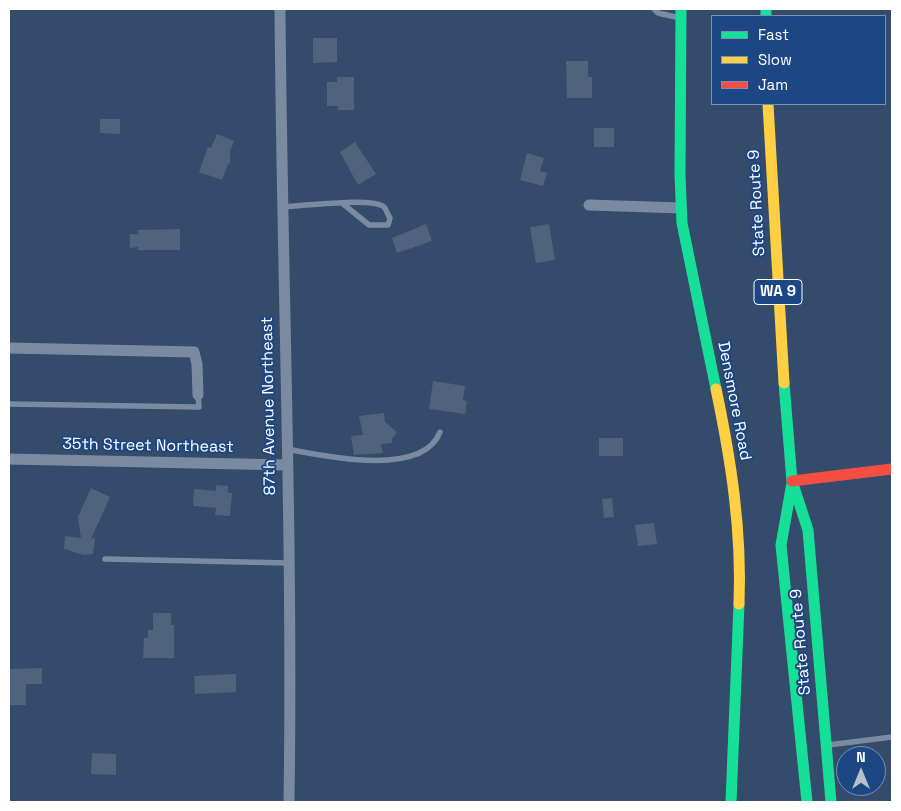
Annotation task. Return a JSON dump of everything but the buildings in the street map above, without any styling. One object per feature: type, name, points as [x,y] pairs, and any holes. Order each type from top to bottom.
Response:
[{"type":"main road","name":"Densmore Road","points":[[681,13],[681,208],[683,232],[731,462],[737,519],[740,582],[731,802]]},
{"type":"main road","name":"State Route 9","points":[[768,105],[782,354],[792,480],[808,530],[831,802]]},
{"type":"main road","points":[[792,480],[892,469]]},
{"type":"main road","name":"State Route 9","points":[[792,480],[782,545],[807,802]]},
{"type":"street","name":"87th Avenue Northeast","points":[[280,9],[281,207],[289,563],[289,802]]},
{"type":"street","points":[[589,206],[681,208]]},
{"type":"street","points":[[9,348],[194,352],[197,364],[198,395]]},
{"type":"street","name":"35th Street Northeast","points":[[9,460],[287,465]]},
{"type":"lane","points":[[654,9],[671,17],[681,13]]},
{"type":"lane","points":[[281,207],[342,203],[360,202],[376,204],[384,207],[390,218],[388,225],[369,225],[342,203]]},
{"type":"lane","points":[[9,404],[199,407],[198,395]]},
{"type":"lane","points":[[287,449],[373,460],[413,456],[431,446],[440,432]]},
{"type":"lane","points":[[105,559],[289,563]]},
{"type":"lane","points":[[826,746],[892,737]]},
{"type":"traffic: fast","points":[[681,9],[680,175],[682,223],[716,389]]},
{"type":"traffic: fast","points":[[766,9],[766,15]]},
{"type":"traffic: fast","points":[[784,383],[792,481],[808,530],[831,802]]},
{"type":"traffic: fast","points":[[792,483],[781,545],[807,802]]},
{"type":"traffic: fast","points":[[731,802],[739,604]]},
{"type":"traffic: slow","points":[[768,105],[784,383]]},
{"type":"traffic: slow","points":[[716,389],[726,442],[737,523],[739,604]]},
{"type":"traffic: jam","points":[[792,481],[892,469]]}]
